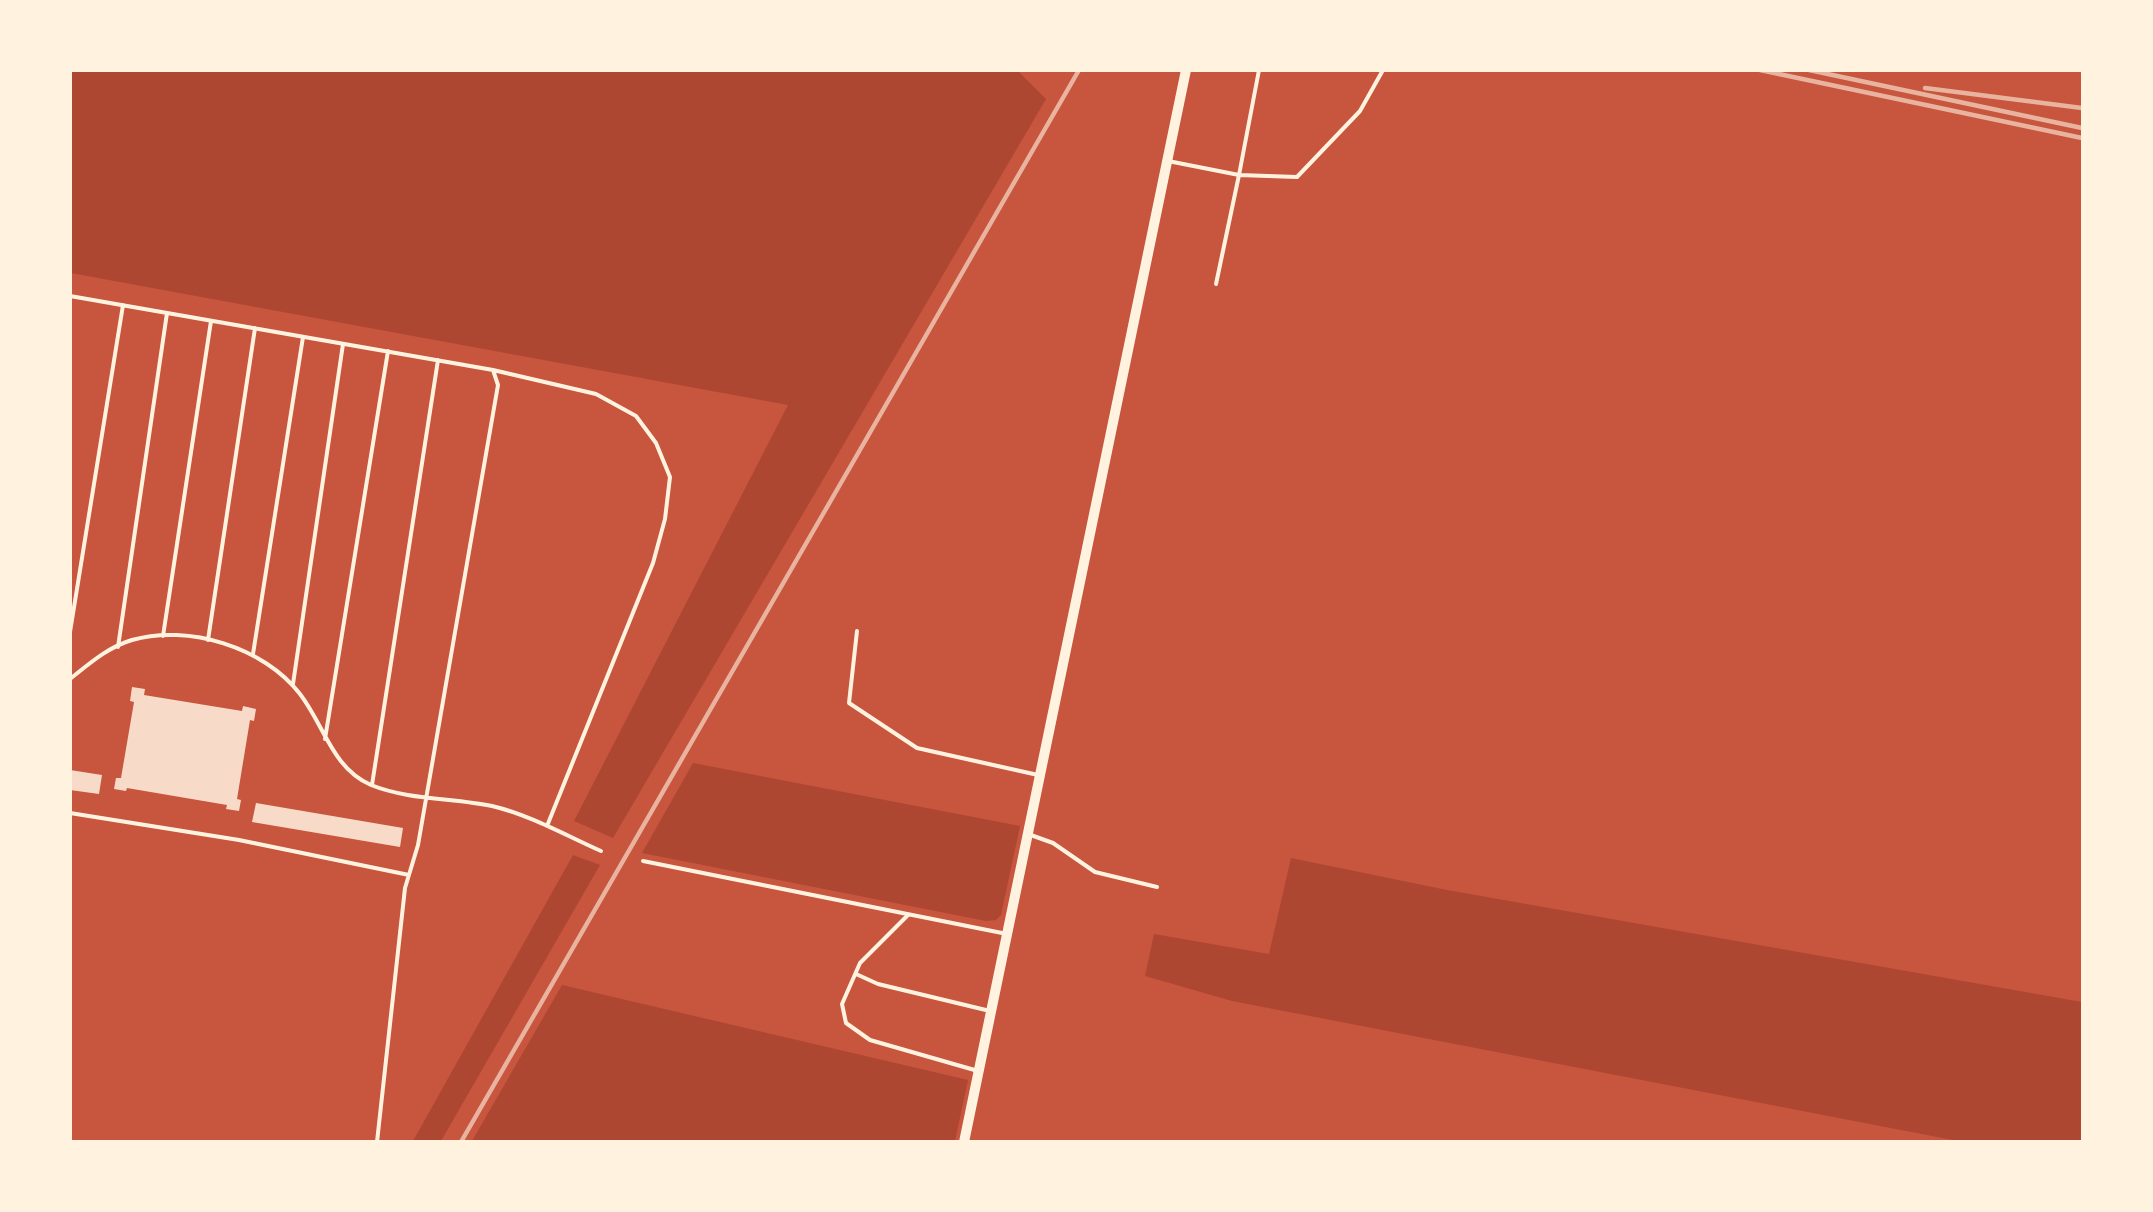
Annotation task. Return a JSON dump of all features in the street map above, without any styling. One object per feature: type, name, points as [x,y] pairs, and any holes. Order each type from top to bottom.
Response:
[{"type":"main road","points":[[964,1142],[1186,70]]},
{"type":"lane","points":[[1216,284],[1259,70]]},
{"type":"lane","points":[[1167,160],[1239,175],[1297,177],[1359,111],[1383,70]]},
{"type":"lane","points":[[70,296],[493,370],[596,394],[636,416],[656,443],[670,477],[665,519],[653,563],[547,826]]},
{"type":"lane","points":[[70,632],[123,305]]},
{"type":"lane","points":[[118,647],[167,313]]},
{"type":"lane","points":[[163,636],[211,321]]},
{"type":"lane","points":[[208,640],[255,328]]},
{"type":"lane","points":[[253,654],[303,336]]},
{"type":"lane","points":[[293,684],[344,344]]},
{"type":"lane","points":[[325,739],[388,351]]},
{"type":"lane","points":[[372,785],[438,360]]},
{"type":"lane","points":[[377,1142],[405,888],[418,845],[498,385],[493,370]]},
{"type":"lane","points":[[857,631],[849,703],[917,748],[1039,775]]},
{"type":"lane","points":[[70,678],[100,655],[131,640],[163,636],[208,640],[230,645],[253,654],[293,684],[311,711],[325,739],[344,766],[372,785],[426,797],[500,808],[547,826],[601,851]]},
{"type":"lane","points":[[70,813],[238,840],[409,875]]},
{"type":"lane","points":[[1027,834],[1053,843],[1095,872],[1157,887]]},
{"type":"lane","points":[[643,861],[1008,935]]},
{"type":"lane","points":[[908,915],[860,963],[842,1004],[846,1023],[870,1040],[979,1071]]},
{"type":"lane","points":[[856,974],[888,987],[992,1011]]},
{"type":"shaded area","points":[[1017,70],[1046,99],[613,838],[574,821],[788,405],[71,273],[71,71]]},
{"type":"shaded area","points":[[693,763],[1020,826],[1001,915],[996,920],[986,921],[642,853]]},
{"type":"shaded area","points":[[573,855],[600,865],[441,1141],[413,1141]]},
{"type":"shaded area","points":[[1291,858],[1447,890],[2082,1002],[2082,1141],[1958,1141],[1232,1001],[1145,976],[1154,934],[1269,954]]},
{"type":"shaded area","points":[[562,985],[968,1080],[955,1141],[472,1141]]},
{"type":"building","points":[[132,687],[145,689],[144,695],[242,711],[243,706],[256,709],[254,721],[250,720],[237,799],[241,800],[239,811],[226,809],[227,805],[127,788],[126,791],[114,789],[116,778],[121,778],[134,702],[130,701]]},
{"type":"building","points":[[70,770],[102,775],[99,794],[70,790]]},
{"type":"building","points":[[256,803],[403,828],[400,847],[252,822]]},
{"type":"railway","points":[[461,1142],[1079,70]]},
{"type":"railway","points":[[1760,70],[2082,138]]},
{"type":"railway","points":[[1809,70],[2082,128]]},
{"type":"railway","points":[[1925,88],[2082,108]]}]
